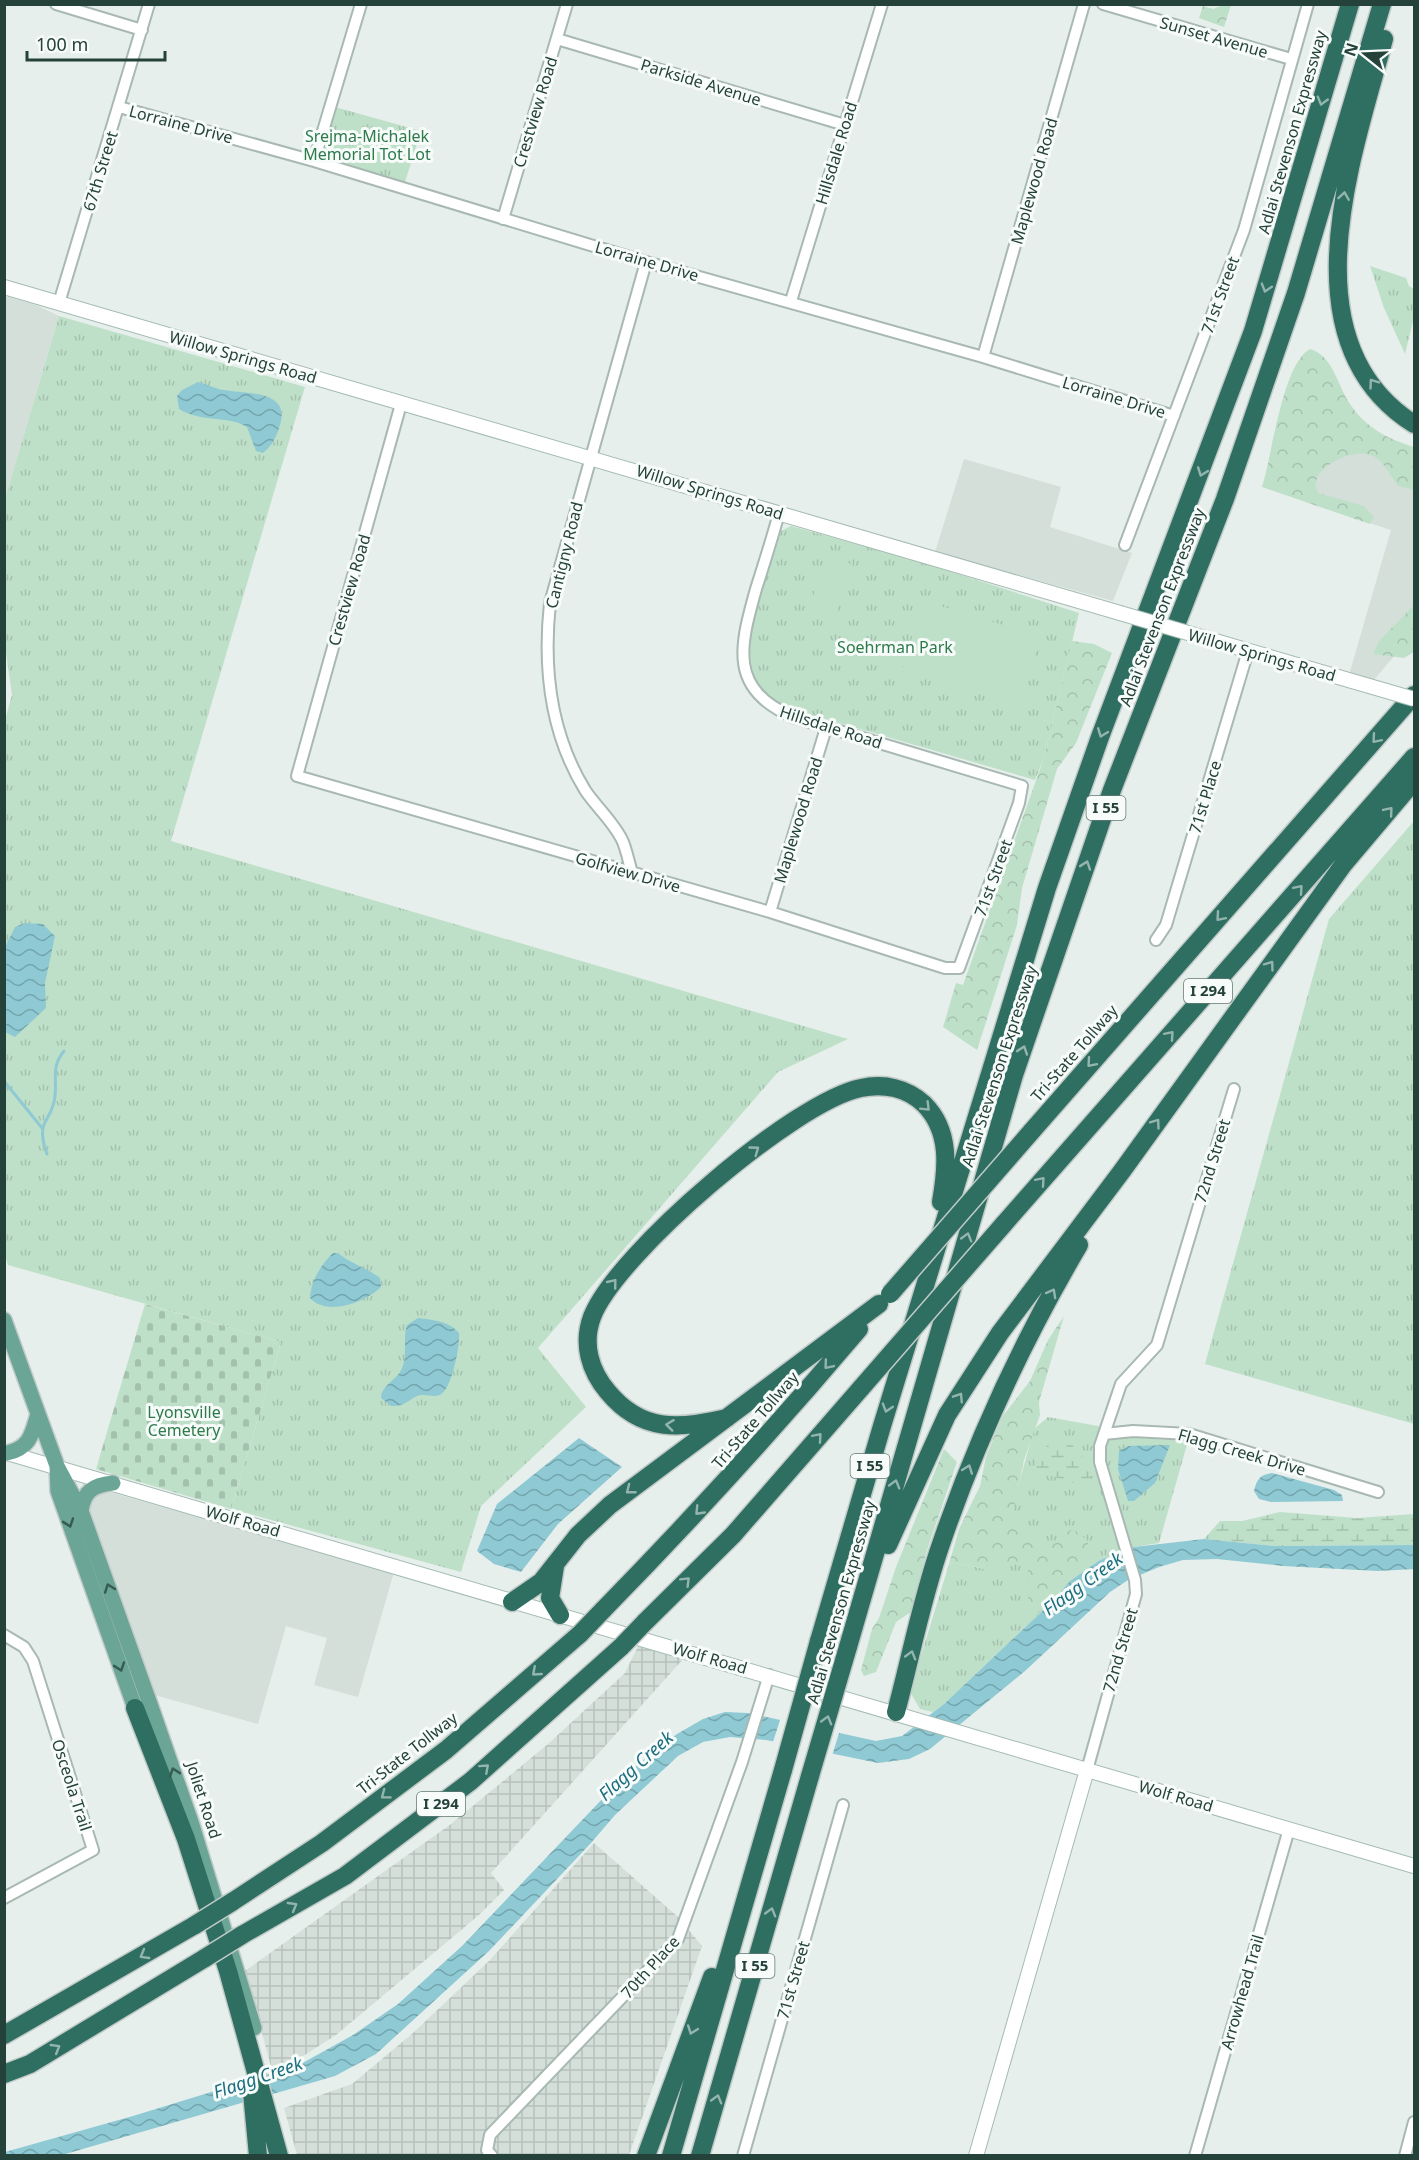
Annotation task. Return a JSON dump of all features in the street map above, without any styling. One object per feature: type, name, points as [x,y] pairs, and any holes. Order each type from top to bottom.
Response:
[{"type":"highway","name":"Adlai Stevenson Expressway","points":[[671,2156],[819,1641],[1047,888],[1100,737],[1253,331],[1350,4]]},
{"type":"highway","name":"Adlai Stevenson Expressway","points":[[700,2156],[1014,1076],[1112,790],[1225,499],[1296,294],[1382,4]]},
{"type":"highway","points":[[1394,4],[1344,191],[1337,241],[1337,271],[1348,333],[1359,362],[1373,385],[1414,424]]},
{"type":"highway","name":"Tri-State Tollway","points":[[4,2035],[195,1925],[322,1843],[446,1750],[580,1634],[703,1508],[789,1413],[1030,1132],[1414,697]]},
{"type":"highway","name":"I 294","points":[[4,2074],[30,2064],[242,1935],[345,1876],[462,1788],[621,1647],[732,1535],[1414,757]]},
{"type":"highway","points":[[856,1621],[916,1479],[947,1415],[1000,1333],[1122,1171],[1343,865],[1414,781]]},
{"type":"highway","points":[[728,1418],[686,1427],[650,1423],[622,1409],[600,1383],[590,1363],[587,1345],[592,1317],[610,1286],[659,1231],[693,1199],[771,1137],[847,1092],[872,1086],[897,1088],[920,1101],[938,1123],[945,1147],[945,1180],[923,1292]]},
{"type":"highway","points":[[904,1714],[940,1546],[975,1449],[1023,1344],[1122,1171]]},
{"type":"highway","points":[[512,1602],[541,1582],[578,1535],[610,1505],[885,1299]]},
{"type":"highway","points":[[555,1564],[549,1598],[560,1615]]},
{"type":"highway","name":"Joliet Road","points":[[135,1708],[160,1774],[157,1775],[182,1840],[224,1976],[257,2071]]},
{"type":"highway","points":[[646,2156],[775,1797]]},
{"type":"highway","name":"Joliet Road","points":[[254,2028],[257,2071]]},
{"type":"highway","points":[[257,2071],[279,2156]]},
{"type":"highway","points":[[258,2156],[265,2108]]},
{"type":"highway","points":[[265,2108],[289,2156]]},
{"type":"main road","name":"Joliet Road","points":[[4,1320],[57,1467],[81,1511],[191,1822],[254,2028]]},
{"type":"main road","points":[[6,1452],[24,1448],[29,1441],[38,1414]]},
{"type":"main road","name":"Joliet Road","points":[[57,1467],[58,1491],[135,1708]]},
{"type":"main road","points":[[81,1511],[84,1497],[90,1490],[98,1485],[113,1483]]},
{"type":"street","points":[[56,4],[142,30]]},
{"type":"street","name":"67th Street","points":[[59,303],[149,4]]},
{"type":"street","points":[[314,161],[361,4]]},
{"type":"street","name":"Crestview Road","points":[[502,219],[567,4]]},
{"type":"street","name":"Hillsdale Road","points":[[791,302],[882,4]]},
{"type":"street","name":"Maplewood Road","points":[[983,357],[1084,4]]},
{"type":"street","name":"Sunset Avenue","points":[[1103,4],[1291,59]]},
{"type":"street","name":"71st Street","points":[[1125,545],[1244,230],[1308,4]]},
{"type":"street","name":"Parkside Avenue","points":[[557,39],[845,125]]},
{"type":"street","name":"Lorraine Drive","points":[[119,108],[314,161],[646,262],[983,357],[1174,416]]},
{"type":"street","name":"Cantigny Road","points":[[632,873],[623,841],[585,789],[564,745],[550,699],[545,646],[550,603],[646,262]]},
{"type":"street","name":"Willow Springs Road","points":[[4,287],[1120,614],[1414,697]]},
{"type":"street","name":"Crestview Road","points":[[297,776],[401,404]]},
{"type":"street","name":"Hillsdale Road","points":[[779,513],[744,636],[742,653],[744,672],[765,703],[793,717],[826,728],[1022,786]]},
{"type":"street","name":"71st Place","points":[[1156,940],[1166,925],[1248,651]]},
{"type":"street","name":"Maplewood Road","points":[[770,912],[826,728]]},
{"type":"street","name":"Golfview Drive","points":[[297,776],[770,912],[945,968],[959,968]]},
{"type":"street","name":"71st Street","points":[[959,968],[1015,814],[1022,786]]},
{"type":"street","name":"72nd Street","points":[[976,2156],[1137,1594],[1135,1580],[1100,1462],[1104,1434],[1121,1384],[1157,1345],[1234,1089]]},
{"type":"street","name":"Flagg Creek Drive","points":[[1104,1434],[1133,1431],[1189,1434],[1378,1492]]},
{"type":"street","name":"Wolf Road","points":[[6,1452],[1414,1865]]},
{"type":"street","name":"Osceola Trail","points":[[4,1635],[24,1647],[33,1661],[93,1850],[4,1898]]},
{"type":"street","name":"70th Place","points":[[489,2153],[490,2135],[678,1939],[742,1762],[770,1675]]},
{"type":"street","name":"71st Street","points":[[743,2156],[843,1805]]},
{"type":"street","name":"Arrowhead Trail","points":[[1195,2156],[1289,1829]]},
{"type":"street","points":[[1405,2156],[1414,2122]]},
{"type":"shaded area","points":[[5,296],[36,305],[59,316],[5,499]]},
{"type":"shaded area","points":[[1331,427],[1414,457],[1414,633],[1372,682],[1349,675],[1391,530],[1305,502]]},
{"type":"shaded area","points":[[964,459],[1061,487],[1050,527],[1132,553],[1113,601],[935,552]]},
{"type":"shaded area","points":[[98,1493],[113,1493],[394,1572],[358,1697],[314,1685],[327,1638],[286,1626],[258,1724],[151,1694],[90,1523],[88,1499]]},
{"type":"shaded area","points":[[639,1644],[685,1657],[491,1873],[504,1890],[479,1915],[336,2035],[300,2058],[272,2070],[245,1971],[451,1824],[548,1744],[625,1673]]},
{"type":"shaded area","points":[[594,1843],[678,1917],[702,1946],[629,2155],[297,2155],[284,2108],[352,2084],[413,2033],[490,1960]]},
{"type":"green space","points":[[1231,5],[1224,27],[1199,18],[1203,6],[1213,9]]},
{"type":"green space","name":"Srejma-Michalek Memorial Tot Lot","points":[[335,107],[421,131],[404,185],[322,159],[321,153]]},
{"type":"green space","points":[[1370,266],[1406,278],[1409,286],[1414,289],[1414,317],[1405,354],[1384,308]]},
{"type":"green space","points":[[59,316],[305,387],[171,841],[848,1039],[778,1072],[538,1348],[586,1407],[481,1506],[461,1572],[231,1509],[281,1342],[8,1265],[5,1255],[4,724],[12,695],[4,639],[5,499]]},
{"type":"green space","points":[[1310,349],[1318,352],[1330,365],[1350,404],[1363,420],[1387,436],[1414,447],[1414,490],[1398,486],[1380,461],[1363,453],[1342,457],[1332,462],[1318,476],[1316,484],[1318,493],[1364,506],[1374,517],[1370,524],[1262,487],[1285,391],[1300,358]]},
{"type":"green space","name":"Soehrman Park","points":[[791,526],[921,562],[1079,613],[1044,758],[1035,780],[805,713],[778,702],[764,692],[755,677],[751,659],[754,618],[781,531]]},
{"type":"green space","points":[[825,556],[851,564],[836,616],[810,608]]},
{"type":"green space","points":[[923,601],[1040,636],[1019,706],[902,670]]},
{"type":"green space","points":[[1414,605],[1414,652],[1404,658],[1373,654],[1379,641]]},
{"type":"green space","points":[[1072,641],[1094,644],[1112,653],[1076,743],[1057,769],[1022,888],[1017,925],[977,1050],[943,1027],[956,983],[963,985],[1044,758]]},
{"type":"green space","points":[[1414,821],[1414,1424],[1205,1364],[1329,919]]},
{"type":"green space","name":"Lyonsville Cemetery","points":[[145,1304],[281,1342],[231,1509],[96,1469]]},
{"type":"green space","points":[[1064,1316],[1039,1402],[1040,1415],[1024,1460],[1010,1525],[1023,1524],[1032,1541],[1046,1544],[1053,1543],[1068,1530],[1079,1532],[1090,1547],[1092,1566],[1070,1581],[1029,1623],[1027,1564],[1022,1561],[986,1569],[949,1564],[959,1529],[980,1486],[986,1457],[1002,1417],[1030,1381],[1048,1340]]},
{"type":"green space","points":[[1048,1417],[1098,1426],[1125,1437],[1188,1441],[1159,1543],[1134,1547],[1100,1560],[1070,1581],[1053,1601],[944,1704],[933,1712],[920,1709],[910,1692],[949,1564],[986,1569],[1012,1508],[1034,1429]]},
{"type":"green space","points":[[1064,1440],[1071,1444],[1084,1459],[1094,1484],[1089,1488],[1036,1471],[1036,1465],[1043,1449],[1052,1443]]},
{"type":"green space","points":[[944,1449],[957,1462],[927,1550],[911,1612],[896,1622],[876,1672],[864,1676],[861,1670],[872,1629],[879,1618],[896,1567]]},
{"type":"green space","points":[[1280,1512],[1357,1518],[1414,1514],[1414,1545],[1275,1546],[1204,1539],[1220,1521],[1242,1521]]},
{"type":"water","points":[[198,382],[221,389],[264,396],[279,405],[282,414],[280,425],[274,440],[263,453],[256,451],[247,427],[231,421],[197,416],[179,409],[177,396],[182,390]]},
{"type":"water","points":[[25,923],[43,924],[55,936],[45,983],[46,1008],[15,1037],[5,1032],[5,947],[15,927]]},
{"type":"water","points":[[333,1253],[338,1253],[375,1274],[380,1278],[381,1287],[366,1298],[346,1305],[336,1307],[317,1304],[310,1298],[312,1285],[321,1268]]},
{"type":"water","points":[[418,1318],[446,1324],[459,1333],[457,1357],[452,1376],[440,1395],[420,1395],[402,1405],[391,1406],[381,1398],[382,1394],[385,1387],[403,1366],[407,1325]]},
{"type":"water","points":[[579,1438],[622,1467],[558,1524],[521,1572],[494,1564],[477,1551],[497,1504]]},
{"type":"water","points":[[1170,1445],[1155,1483],[1134,1501],[1128,1501],[1118,1469],[1119,1451],[1128,1446]]},
{"type":"water","points":[[1272,1473],[1334,1490],[1342,1495],[1343,1501],[1271,1502],[1259,1499],[1254,1491],[1258,1481],[1264,1475]]},
{"type":"water","name":"Flagg Creek","points":[[1204,1539],[1275,1546],[1414,1545],[1414,1569],[1378,1571],[1283,1566],[1217,1559],[1183,1560],[1159,1567],[1128,1580],[1110,1592],[1025,1671],[930,1749],[909,1759],[878,1763],[766,1740],[730,1737],[703,1742],[678,1756],[615,1815],[489,1951],[376,2054],[335,2076],[62,2155],[5,2156],[5,2152],[133,2116],[299,2065],[353,2035],[398,2004],[462,1946],[627,1773],[677,1734],[703,1719],[725,1712],[748,1713],[876,1741],[902,1736],[944,1704],[1053,1601],[1070,1581],[1100,1560],[1134,1547]]},
{"type":"pier","points":[[781,1717],[840,1730],[832,1756],[772,1745]]},
{"type":"waterway","points":[[47,1154],[42,1133],[45,1121],[54,1104],[56,1067],[64,1051]]},
{"type":"waterway","points":[[4,1081],[42,1128]]}]
